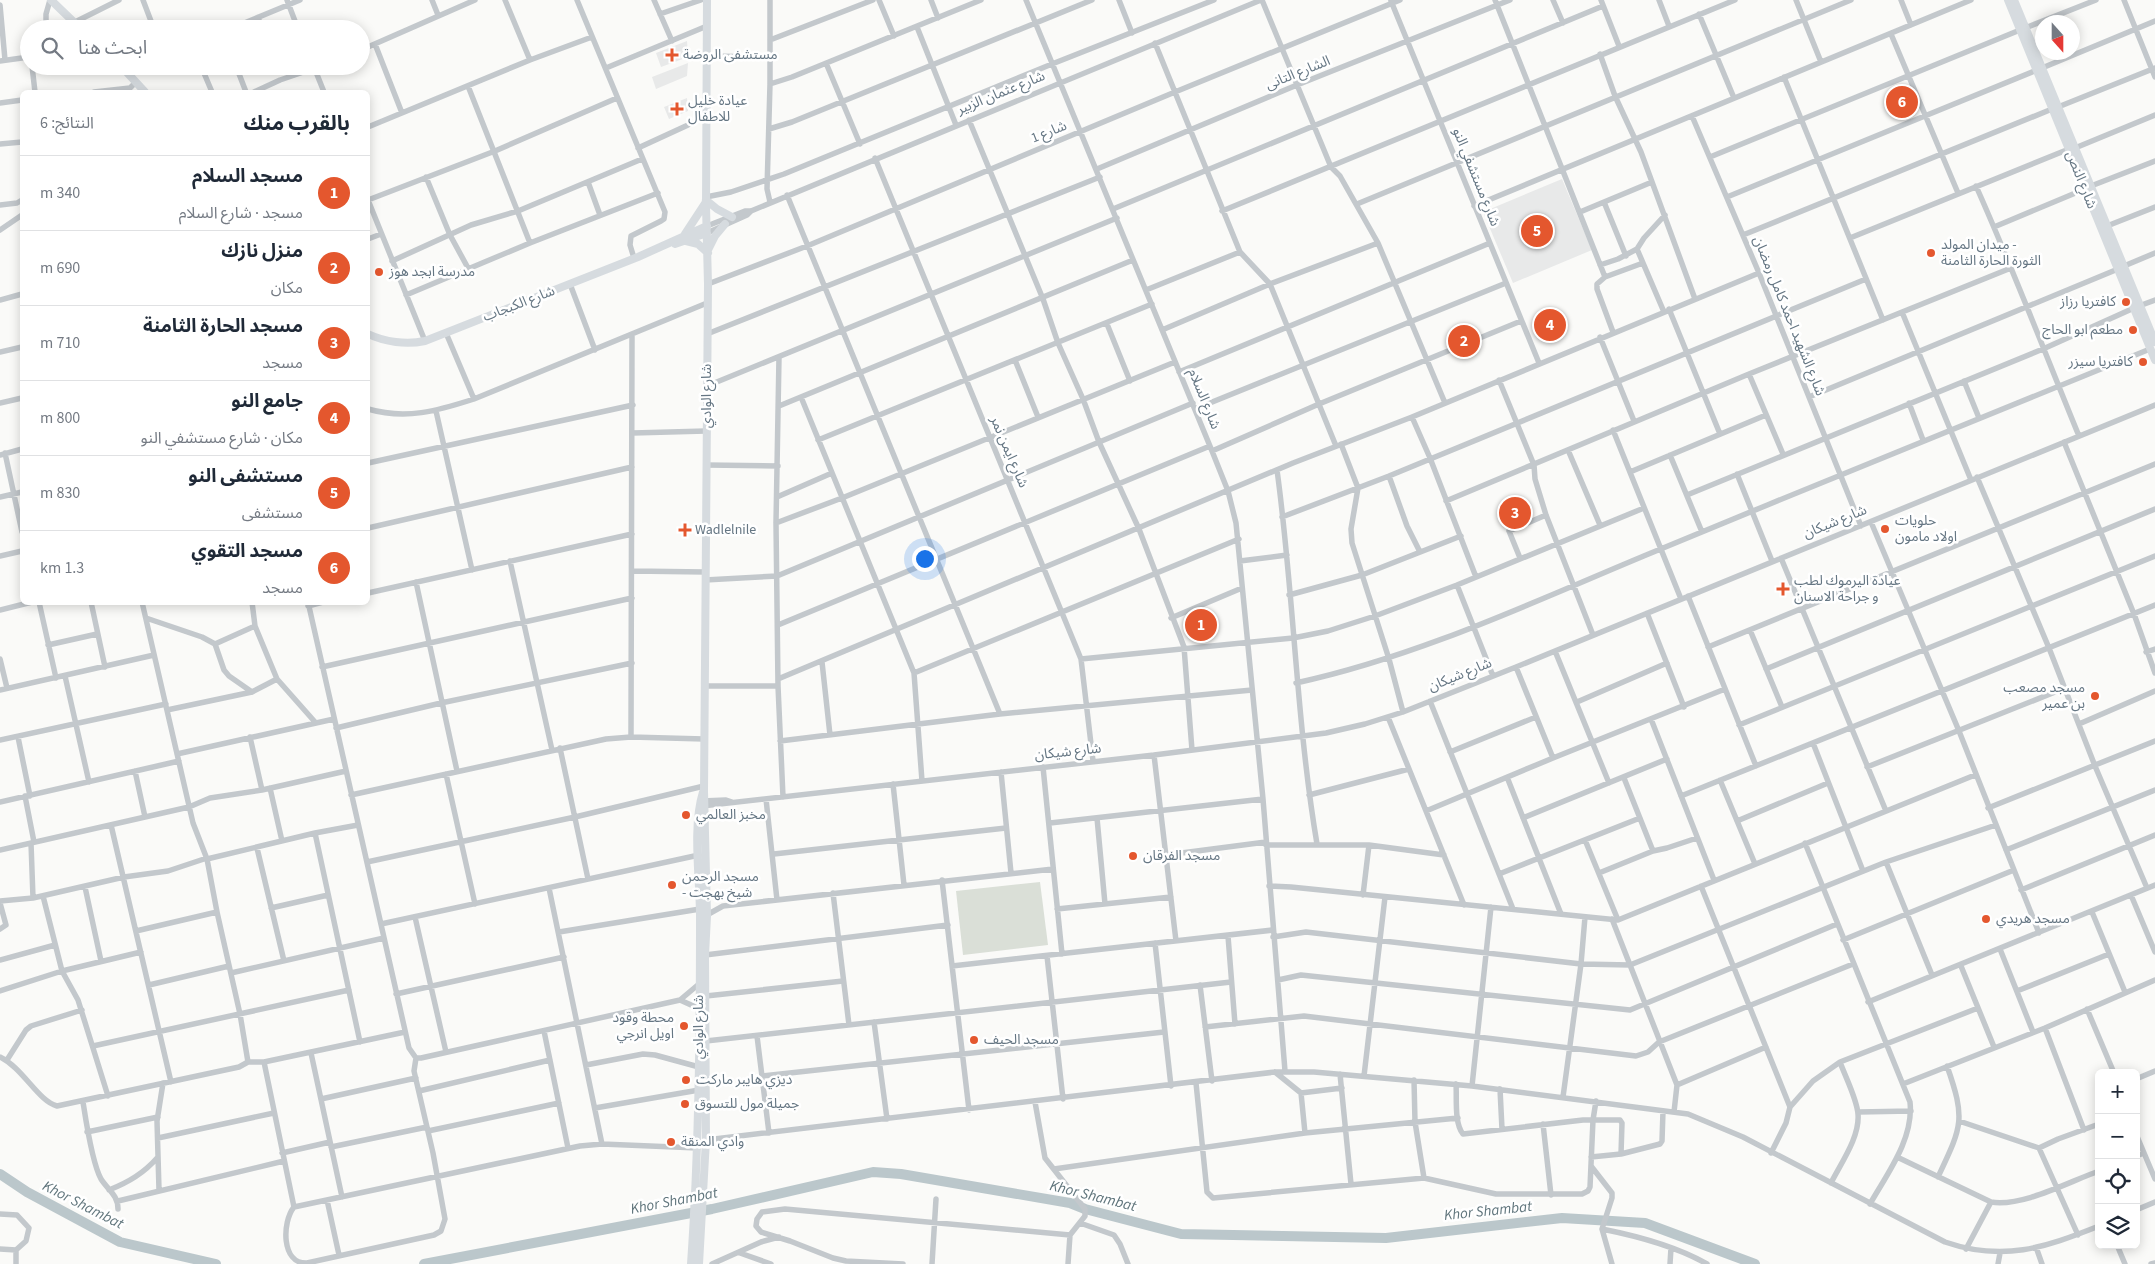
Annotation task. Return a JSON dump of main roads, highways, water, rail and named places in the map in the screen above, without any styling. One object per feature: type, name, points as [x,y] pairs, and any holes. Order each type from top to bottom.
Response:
[{"type":"main road","points":[[50,0],[71,20]]},
{"type":"main road","name":"شارع الوادي","points":[[699,1264],[698,1225],[706,1140],[705,955],[698,855],[704,789],[708,284],[706,229],[707,0]]},
{"type":"main road","name":"شارع النص","points":[[2008,0],[2023,29]]},
{"type":"main road","name":"شارع النص","points":[[2014,0],[2039,69],[2153,346],[2155,360]]},
{"type":"main road","points":[[129,75],[143,90]]},
{"type":"main road","name":"شارع النص","points":[[2088,188],[2107,226],[2121,268]]},
{"type":"main road","points":[[685,238],[706,200],[720,211],[732,216]]},
{"type":"main road","points":[[685,238],[698,244],[708,252],[715,236],[725,224]]},
{"type":"main road","points":[[685,238],[706,229]]},
{"type":"main road","name":"شارع الكبجاب","points":[[370,335],[396,342],[424,341],[685,238]]},
{"type":"main road","name":"شارع الوادي","points":[[700,1193],[698,1148],[699,984],[703,804]]},
{"type":"main road","name":"شارع الوادي","points":[[691,1264],[698,1225]]},
{"type":"waterway","name":"Khor Shambat","points":[[424,1264],[712,1209],[873,1172],[901,1174],[1070,1203],[1085,1209],[1181,1234],[1386,1238],[1562,1218],[1645,1223],[1755,1264]]},
{"type":"waterway","name":"Khor Shambat","points":[[0,1174],[27,1192],[120,1242],[216,1264]]},
{"type":"place","name":"مستشفى الروضة","points":[[672,55]]},
{"type":"place","name":"مسجد التقوي","points":[[1902,102]]},
{"type":"place","name":"عيادة خليل للاطفال","points":[[677,109]]},
{"type":"place","name":"مستشفى النو","points":[[1537,231]]},
{"type":"place","name":"ميدان المولد - الثورة الحارة الثامنة","points":[[1931,253]]},
{"type":"place","name":"مدرسة ابجد هوز","points":[[379,272]]},
{"type":"place","name":"كافتريا رزاز","points":[[2126,302]]},
{"type":"place","name":"جامع النو","points":[[1550,325]]},
{"type":"place","name":"مطعم ابو الحاج","points":[[2133,330]]},
{"type":"place","name":"منزل نازك","points":[[1464,341]]},
{"type":"place","name":"كافتريا سيزر","points":[[2143,362]]},
{"type":"place","name":"مسجد الحارة الثامنة","points":[[1515,513]]},
{"type":"place","name":"حلويات اولاد مامون","points":[[1885,529]]},
{"type":"place","name":"Wadlelnile","points":[[685,530]]},
{"type":"place","name":"عيادة اليرموك لطب و جراحة الاسنان","points":[[1783,589]]},
{"type":"place","name":"مسجد السلام","points":[[1201,625]]},
{"type":"place","name":"مسجد مصعب بن عمير","points":[[2095,696]]},
{"type":"place","name":"مخبز العالمي","points":[[686,815]]},
{"type":"place","name":"مسجد الفرقان","points":[[1133,856]]},
{"type":"place","name":"مسجد الرحمن - شيخ بهجت","points":[[672,885]]},
{"type":"place","name":"مسجد هريدي","points":[[1986,919]]},
{"type":"place","name":"محطة وقود اويل انرجي","points":[[684,1026]]},
{"type":"place","name":"مسجد الحيف","points":[[974,1040]]},
{"type":"place","name":"ديزي هايبر ماركت","points":[[686,1080]]},
{"type":"place","name":"جميلة مول للتسوق","points":[[685,1104]]},
{"type":"place","name":"وادي المنقة","points":[[671,1142]]}]
